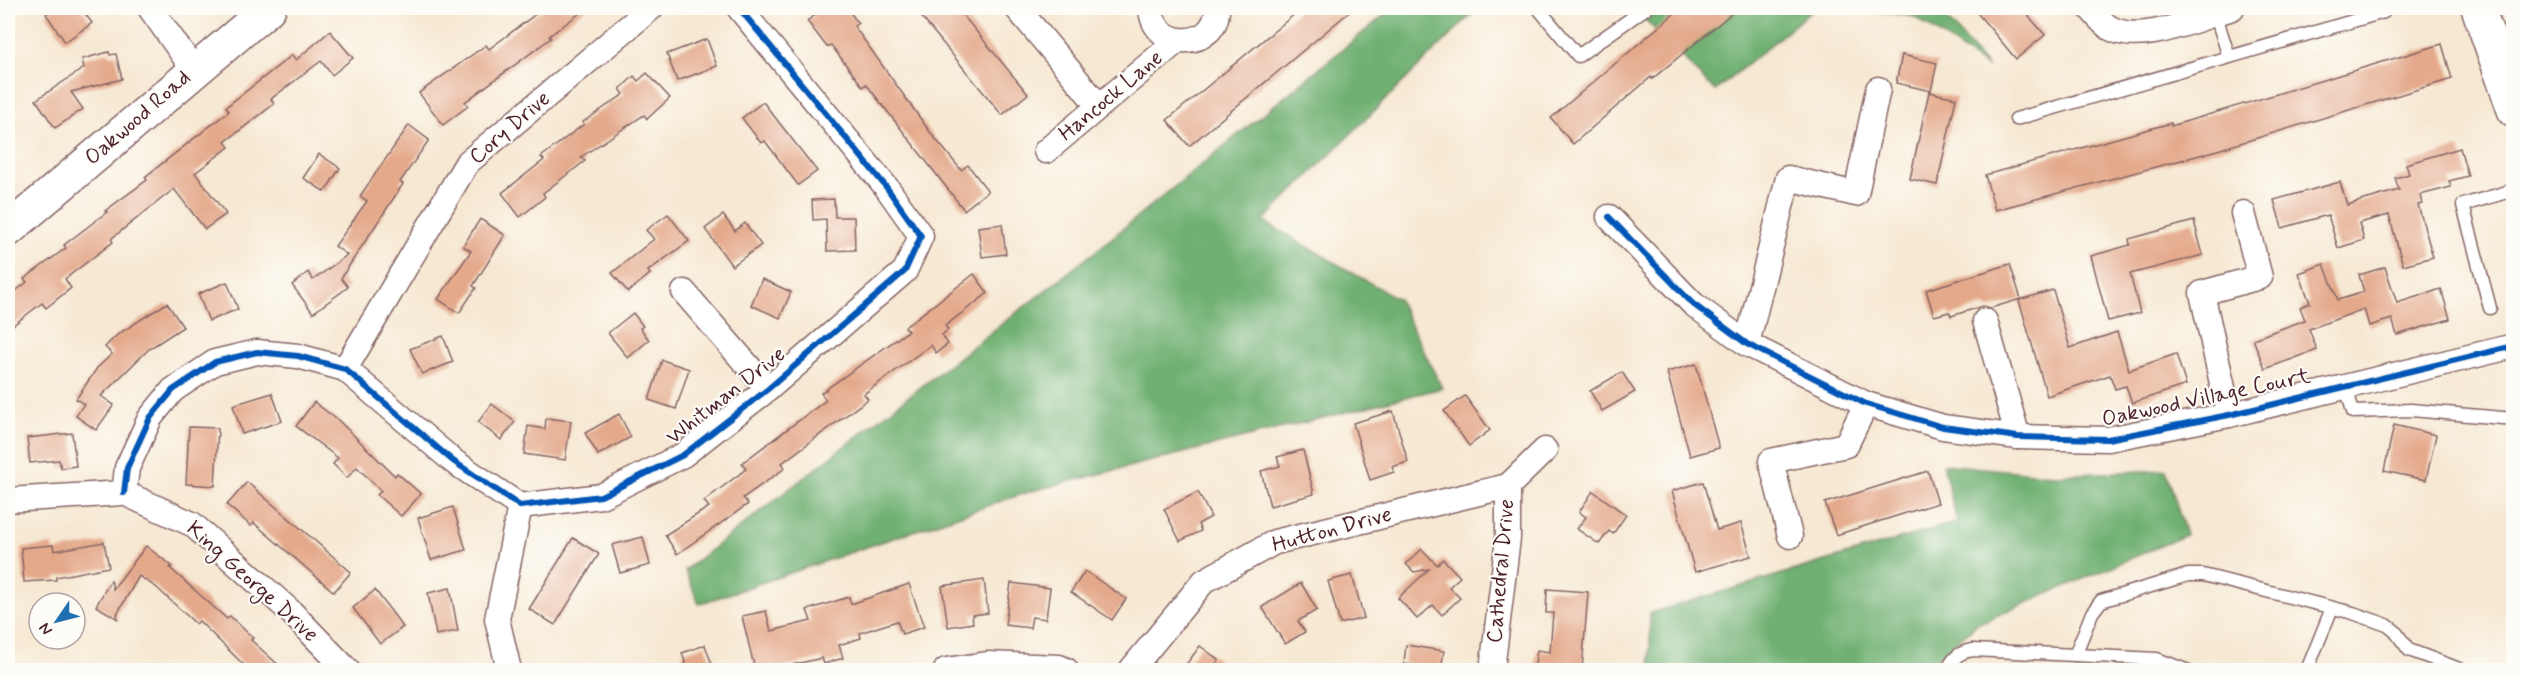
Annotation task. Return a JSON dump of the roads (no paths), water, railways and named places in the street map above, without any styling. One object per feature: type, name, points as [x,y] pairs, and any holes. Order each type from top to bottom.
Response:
[{"type":"street","points":[[150,8],[194,70]]},
{"type":"street","name":"Oakwood Road","points":[[8,230],[269,8]]},
{"type":"street","name":"Cory Drive","points":[[345,369],[467,163],[651,8]]},
{"type":"street","name":"Whitman Drive","points":[[520,506],[601,496],[683,455],[768,389],[905,271],[921,236],[887,188],[739,8]]},
{"type":"street","points":[[1017,8],[1098,105]]},
{"type":"street","name":"Hancock Lane","points":[[1151,8],[1151,15],[1157,27],[1167,36],[1177,40],[1192,40],[1204,35],[1213,26],[1217,8]]},
{"type":"street","points":[[2090,8],[2112,29],[2147,34],[2224,10]]},
{"type":"street","points":[[2478,8],[2514,110]]},
{"type":"street","name":"Hancock Lane","points":[[1046,151],[1177,40]]},
{"type":"street","points":[[1747,344],[1788,178],[1856,194],[1878,89]]},
{"type":"street","points":[[2229,415],[2202,293],[2260,277],[2243,213]]},
{"type":"street","name":"Oakwood Village Court","points":[[1609,217],[1693,304],[1747,344],[1866,404],[1943,427],[2018,437],[2108,439],[2229,415],[2514,346]]},
{"type":"street","points":[[684,292],[768,389]]},
{"type":"street","points":[[1985,321],[2018,437]]},
{"type":"street","points":[[124,493],[127,468],[150,418],[173,390],[215,362],[257,352],[298,356],[345,369],[453,461],[520,506],[497,619],[509,670]]},
{"type":"street","points":[[1790,536],[1771,461],[1846,445],[1866,404]]},
{"type":"street","name":"Cathedral Drive","points":[[1492,670],[1508,538],[1508,486],[1545,450]]},
{"type":"street","name":"Hutton Drive","points":[[1131,670],[1204,580],[1275,542],[1508,486]]},
{"type":"street","name":"King George Drive","points":[[8,500],[124,493],[192,524],[291,612],[347,670]]},
{"type":"street","points":[[946,670],[987,664],[1059,667],[1066,670]]},
{"type":"lane","points":[[1538,8],[1578,56],[1646,8]]},
{"type":"lane","points":[[2348,8],[2352,21]]},
{"type":"lane","points":[[2224,10],[2229,57]]},
{"type":"lane","points":[[2016,119],[2384,12]]},
{"type":"lane","points":[[2490,308],[2463,205],[2514,190]]},
{"type":"lane","points":[[2346,386],[2353,412],[2411,410],[2514,419]]},
{"type":"lane","points":[[2075,655],[2091,613],[2101,601],[2188,575],[2203,575],[2332,608],[2387,625],[2396,631],[2409,650],[2462,670]]},
{"type":"lane","points":[[2307,670],[2332,608]]},
{"type":"lane","points":[[1947,670],[1953,658],[1961,652],[1974,650],[2157,659],[2186,670]]}]
